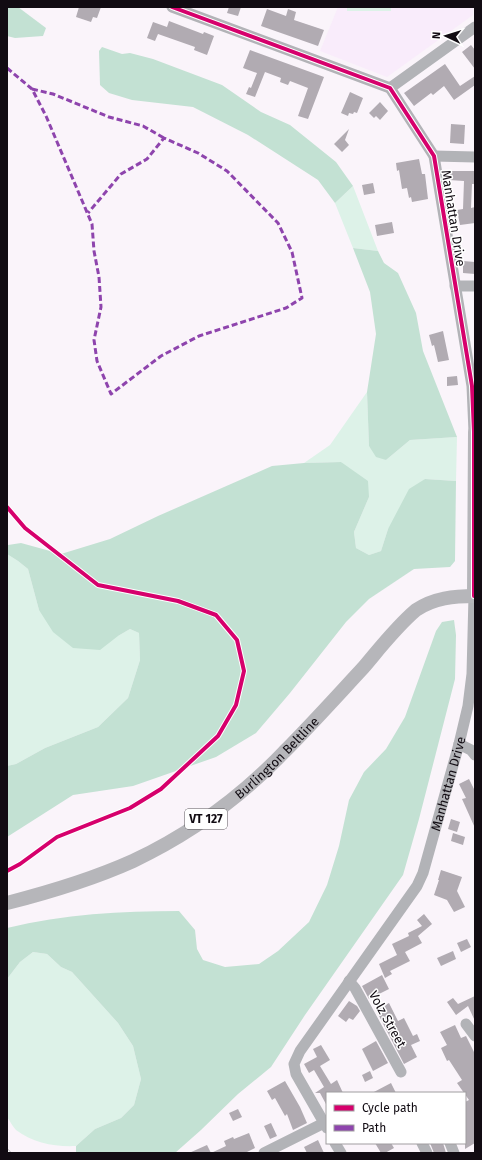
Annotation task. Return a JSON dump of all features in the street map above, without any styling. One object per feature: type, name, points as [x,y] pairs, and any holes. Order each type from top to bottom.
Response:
[{"type":"main road","name":"Manhattan Drive","points":[[474,596],[475,432]]},
{"type":"main road","name":"Burlington Beltline","points":[[7,903],[85,880],[132,861],[164,845],[198,825],[236,797],[284,752],[416,610],[425,604],[441,598],[474,596]]},
{"type":"street","points":[[172,7],[390,88],[475,27]]},
{"type":"street","name":"Manhattan Drive","points":[[390,88],[434,156],[472,386],[475,432]]},
{"type":"street","points":[[434,156],[475,157]]},
{"type":"street","points":[[455,286],[475,286]]},
{"type":"street","name":"Manhattan Drive","points":[[326,1126],[296,1074],[294,1064],[300,1051],[417,886],[423,872],[471,706],[474,596]]},
{"type":"street","points":[[459,744],[471,750],[475,755]]},
{"type":"street","name":"Volz Street","points":[[349,981],[355,988],[401,1072]]},
{"type":"street","points":[[466,1024],[475,1036]]},
{"type":"street","points":[[264,1153],[326,1126]]},
{"type":"street","points":[[336,1144],[341,1153]]},
{"type":"street","points":[[422,1144],[427,1153]]},
{"type":"shaded area","points":[[338,7],[473,7],[473,15],[387,77],[320,51]]},
{"type":"green space","points":[[7,7],[18,7],[46,28],[43,36],[15,38],[7,36]]},
{"type":"green space","points":[[347,7],[391,7],[391,11],[347,11]]},
{"type":"green space","points":[[102,47],[122,54],[130,53],[153,59],[222,85],[261,112],[290,125],[336,162],[353,186],[335,203],[318,180],[248,135],[193,107],[132,100],[109,93],[100,85],[99,51]]},
{"type":"green space","points":[[353,186],[378,251],[353,248],[335,203]]},
{"type":"green space","points":[[353,248],[378,251],[384,263],[398,273],[416,313],[423,351],[457,437],[410,440],[386,460],[376,457],[369,446],[367,392],[376,334],[370,292]]},
{"type":"green space","points":[[367,392],[369,446],[386,460],[410,440],[457,437],[456,481],[425,479],[388,529],[381,551],[369,555],[356,548],[354,532],[369,497],[341,462],[304,463],[330,445]]},
{"type":"green space","points":[[341,462],[368,481],[369,497],[354,532],[356,548],[369,555],[381,551],[388,529],[409,489],[425,479],[456,481],[455,561],[450,567],[414,569],[369,599],[346,622],[290,693],[256,733],[216,757],[133,786],[73,795],[7,837],[7,766],[16,764],[45,748],[98,727],[128,698],[140,660],[139,633],[130,629],[100,650],[73,648],[53,632],[39,610],[28,569],[7,554],[8,545],[21,543],[61,554],[110,539],[158,516],[272,466]]},
{"type":"green space","points":[[7,554],[28,569],[39,610],[118,636],[130,629],[139,633],[140,660],[128,698],[98,727],[45,748],[16,764],[7,766]]},
{"type":"green space","points":[[454,620],[456,635],[455,679],[403,875],[305,1015],[271,1067],[238,1094],[175,1153],[76,1153],[76,1146],[95,1129],[121,1118],[134,1105],[141,1079],[133,1046],[118,1023],[72,972],[61,967],[47,954],[33,952],[20,962],[7,979],[7,928],[71,916],[179,911],[195,930],[197,949],[203,960],[225,967],[259,964],[278,951],[309,922],[327,885],[339,846],[349,800],[364,772],[386,749],[405,717],[436,631],[442,622]]},
{"type":"green space","points":[[33,952],[47,954],[61,967],[72,972],[118,1023],[133,1046],[141,1079],[134,1105],[121,1118],[95,1129],[76,1146],[52,1145],[37,1141],[16,1130],[7,1117],[7,979],[20,962]]},
{"type":"building","points":[[79,7],[101,7],[97,18],[93,17],[91,22],[76,17]]},
{"type":"building","points":[[229,7],[241,7],[238,16],[227,13]]},
{"type":"building","points":[[267,9],[286,16],[288,9],[296,12],[294,20],[324,30],[318,46],[261,26]]},
{"type":"building","points":[[169,21],[203,34],[204,32],[214,36],[207,55],[194,50],[195,47],[158,34],[155,41],[147,38],[153,22],[167,27]]},
{"type":"building","points":[[471,45],[475,50],[475,69],[462,52]]},
{"type":"building","points":[[250,50],[324,77],[308,119],[298,116],[308,88],[290,81],[288,85],[280,82],[281,78],[265,72],[255,97],[246,94],[249,87],[251,88],[257,73],[243,68]]},
{"type":"building","points":[[445,64],[460,86],[475,76],[475,85],[454,100],[444,86],[433,95],[431,93],[414,106],[404,93]]},
{"type":"building","points":[[350,92],[363,98],[357,113],[349,113],[348,116],[341,113]]},
{"type":"building","points":[[380,102],[388,111],[380,120],[376,116],[374,118],[369,113]]},
{"type":"building","points":[[451,124],[465,125],[464,144],[450,143]]},
{"type":"building","points":[[349,129],[345,140],[349,145],[342,152],[334,144]]},
{"type":"building","points":[[419,159],[422,174],[425,174],[428,199],[412,202],[411,197],[409,198],[407,188],[402,189],[399,170],[397,171],[396,163]]},
{"type":"building","points":[[449,171],[475,171],[475,184],[472,184],[471,208],[475,207],[475,223],[460,225],[457,210],[463,209],[464,181],[449,180]]},
{"type":"building","points":[[373,183],[375,193],[364,195],[362,185]]},
{"type":"building","points":[[392,222],[394,233],[377,236],[375,225]]},
{"type":"building","points":[[463,261],[475,262],[475,274],[463,273]]},
{"type":"building","points":[[443,331],[449,360],[438,362],[434,345],[432,346],[429,335]]},
{"type":"building","points":[[457,376],[458,385],[447,386],[447,377]]},
{"type":"building","points":[[469,779],[475,791],[475,828],[462,799],[466,798],[459,784]]},
{"type":"building","points":[[451,819],[460,822],[457,832],[448,829]]},
{"type":"building","points":[[453,833],[465,837],[463,845],[451,841]]},
{"type":"building","points":[[441,870],[462,877],[457,891],[465,907],[454,912],[447,900],[434,895]]},
{"type":"building","points":[[424,914],[432,924],[418,936],[422,943],[405,952],[410,961],[390,971],[392,974],[385,978],[379,964],[397,955],[392,944],[409,936],[408,933],[422,926],[417,920]]},
{"type":"building","points":[[467,939],[471,947],[461,952],[457,943]]},
{"type":"building","points":[[453,951],[456,959],[441,966],[437,958]]},
{"type":"building","points":[[382,975],[389,989],[369,999],[362,986]]},
{"type":"building","points":[[475,996],[475,1021],[468,1006],[456,1015],[447,1002],[453,998],[458,1004]]},
{"type":"building","points":[[349,1001],[357,1006],[360,1011],[353,1020],[349,1018],[346,1022],[338,1016]]},
{"type":"building","points":[[389,1003],[398,1021],[404,1018],[413,1036],[417,1034],[420,1041],[411,1045],[417,1057],[404,1064],[376,1010]]},
{"type":"building","points":[[455,1025],[461,1038],[466,1036],[475,1054],[475,1143],[465,1149],[466,1102],[469,1100],[466,1096],[466,1092],[463,1092],[457,1083],[462,1080],[449,1060],[447,1061],[441,1048],[447,1045],[440,1032]]},
{"type":"building","points":[[376,1041],[388,1063],[373,1071],[362,1049]]},
{"type":"building","points":[[321,1045],[330,1060],[320,1066],[331,1084],[337,1080],[343,1092],[326,1092],[326,1104],[320,1093],[315,1093],[324,1087],[314,1070],[309,1073],[304,1064],[317,1057],[313,1049]]},
{"type":"building","points":[[370,1071],[373,1078],[365,1082],[362,1075]]},
{"type":"building","points":[[285,1081],[300,1107],[307,1123],[293,1130],[287,1114],[285,1116],[275,1098],[272,1100],[267,1091]]},
{"type":"building","points":[[391,1083],[396,1092],[374,1092]]},
{"type":"building","points":[[238,1109],[242,1117],[233,1121],[229,1113]]},
{"type":"building","points":[[271,1123],[277,1136],[270,1139],[264,1126]]},
{"type":"building","points":[[249,1133],[255,1148],[245,1153],[211,1153],[226,1146],[224,1141]]},
{"type":"building","points":[[318,1140],[324,1153],[307,1153],[304,1147]]},
{"type":"building","points":[[376,1144],[392,1144],[394,1148],[385,1153],[381,1153]]},
{"type":"building","points":[[430,1144],[443,1144],[446,1153],[434,1153]]},
{"type":"building","points":[[207,1145],[211,1153],[189,1153]]},
{"type":"marked path","points":[[7,68],[32,89],[46,116],[92,224],[94,251],[99,277],[101,307],[94,340],[97,361],[111,394],[161,356],[199,336],[286,308],[302,298],[292,252],[278,223],[227,171],[198,153],[164,138],[147,159],[121,174],[88,213]]},
{"type":"marked path","points":[[32,89],[53,94],[109,117],[143,126],[164,138]]},
{"type":"cycle path","points":[[172,7],[390,88],[434,156],[472,386],[474,432],[474,596]]},
{"type":"cycle path","points":[[7,507],[25,528],[98,585],[178,601],[216,615],[237,640],[244,671],[236,705],[218,736],[161,789],[130,808],[57,837],[20,864],[7,871]]}]
